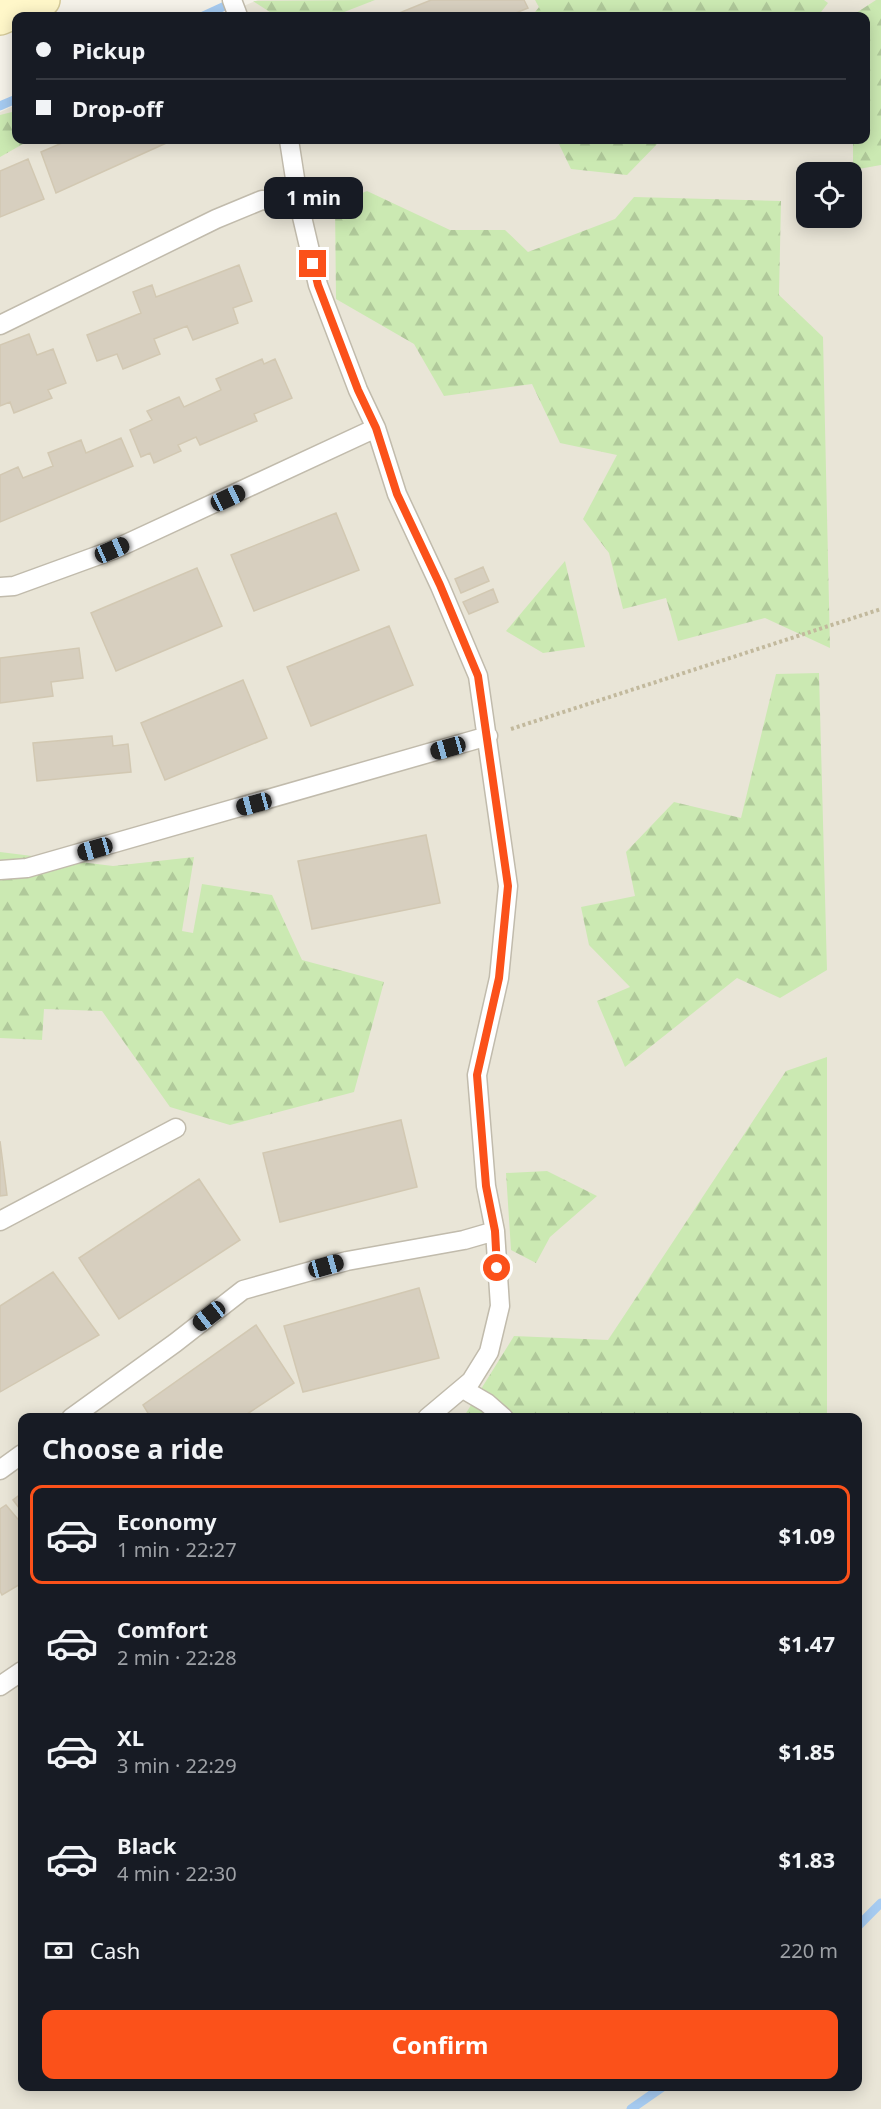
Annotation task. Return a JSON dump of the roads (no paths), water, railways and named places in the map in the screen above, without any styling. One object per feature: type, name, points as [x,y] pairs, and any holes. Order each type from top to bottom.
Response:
[{"type":"main road","points":[[15,12],[44,0]]},
{"type":"lane","points":[[290,144],[299,204],[318,285],[358,390],[376,428],[397,494],[440,585],[478,676],[508,886],[499,978],[477,1075],[486,1186],[495,1231],[500,1305],[489,1353],[471,1381],[433,1413]]},
{"type":"lane","points":[[0,325],[216,219],[262,200],[299,204]]},
{"type":"lane","points":[[0,587],[14,585],[112,550],[376,428]]},
{"type":"lane","points":[[0,870],[27,868],[488,736]]},
{"type":"lane","points":[[0,1221],[176,1128]]},
{"type":"lane","points":[[78,1413],[175,1343],[243,1290],[347,1261],[464,1240],[495,1231]]},
{"type":"lane","points":[[462,1389],[487,1402],[499,1413]]},
{"type":"lane","points":[[0,1470],[18,1457]]},
{"type":"lane","points":[[0,1686],[18,1674]]},
{"type":"waterway","points":[[212,12],[227,5]]},
{"type":"waterway","points":[[0,106],[12,101]]},
{"type":"waterway","points":[[862,1922],[881,1903]]},
{"type":"waterway","points":[[631,2109],[657,2091]]}]
